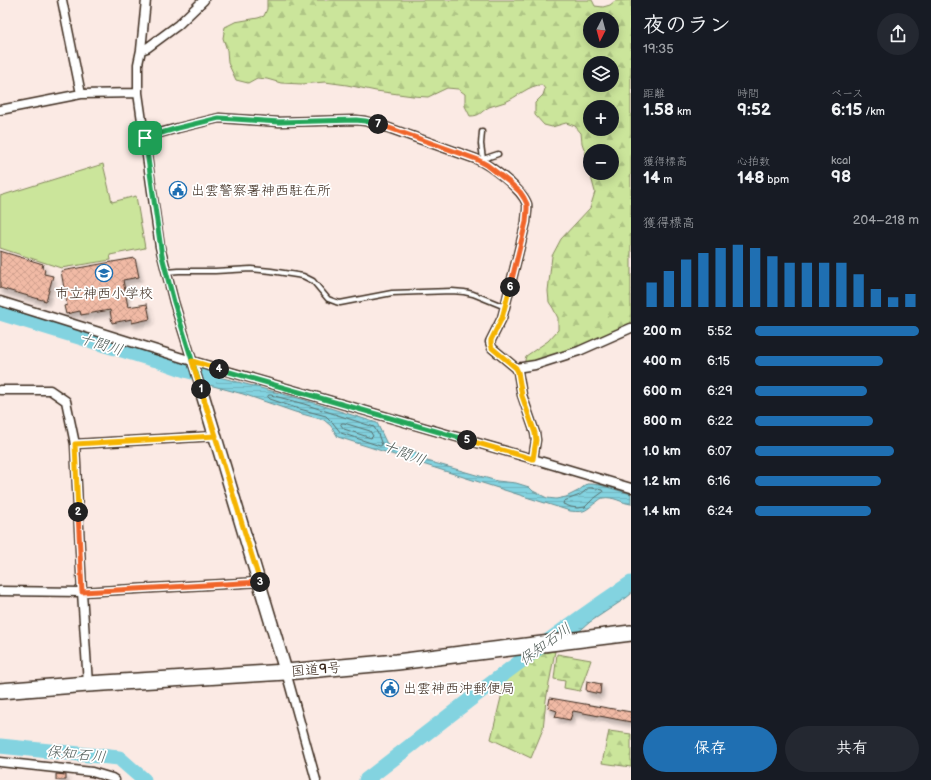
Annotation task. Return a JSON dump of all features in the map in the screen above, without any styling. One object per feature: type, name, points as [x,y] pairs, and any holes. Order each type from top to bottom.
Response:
[{"type":"highway","name":"国道9号","points":[[0,691],[286,672],[397,662],[631,633]]},
{"type":"street","points":[[62,0],[81,94]]},
{"type":"street","points":[[146,0],[141,50],[138,64],[138,93],[160,247],[174,302],[260,582],[316,780]]},
{"type":"street","points":[[141,50],[147,48],[178,26],[204,0]]},
{"type":"street","points":[[0,110],[81,94],[138,93]]},
{"type":"street","points":[[145,138],[219,118],[279,122],[356,120],[383,126],[482,160],[514,187],[524,198],[527,204],[526,222],[506,307],[491,340],[491,344],[492,348],[516,368],[518,372],[522,396],[535,433],[536,440],[533,459]]},
{"type":"street","points":[[0,301],[193,363],[631,488]]},
{"type":"street","points":[[516,368],[535,365],[578,351],[631,328]]},
{"type":"street","points":[[0,390],[50,390],[66,401],[75,444],[88,684]]},
{"type":"street","points":[[75,444],[216,436]]},
{"type":"street","points":[[0,591],[82,592],[260,582]]},
{"type":"street","points":[[0,762],[92,772],[115,780]]},
{"type":"lane","points":[[482,132],[482,160],[498,154]]},
{"type":"lane","points":[[166,272],[251,269],[303,276],[313,281],[328,299],[340,303],[392,293],[452,291],[473,294],[506,307]]},
{"type":"green space","points":[[267,0],[592,0],[595,6],[603,7],[610,5],[615,1],[631,0],[631,326],[576,350],[537,363],[525,363],[526,356],[548,341],[558,330],[558,318],[549,302],[548,291],[552,256],[561,239],[590,208],[595,192],[592,180],[619,180],[619,144],[583,144],[583,146],[581,133],[575,126],[566,123],[552,127],[544,125],[535,115],[535,103],[543,95],[545,89],[542,85],[537,85],[503,103],[489,107],[474,116],[470,116],[465,106],[465,94],[458,89],[447,88],[428,97],[376,91],[325,82],[302,84],[281,83],[257,78],[248,83],[236,80],[228,63],[227,50],[223,38],[225,27],[235,22],[264,16],[267,9]]},
{"type":"green space","points":[[103,164],[112,202],[136,196],[145,248],[110,255],[111,260],[61,268],[0,248],[0,196]]},
{"type":"green space","points":[[555,651],[546,700],[543,729],[531,758],[491,739],[504,685],[494,689],[497,683],[534,654]]},
{"type":"green space","points":[[557,654],[591,660],[580,691],[564,688],[565,681],[554,679]]},
{"type":"green space","points":[[609,731],[631,734],[631,767],[602,763]]},
{"type":"water","points":[[197,371],[305,400],[377,423],[390,448],[412,450],[427,461],[497,481],[516,483],[529,487],[533,491],[547,498],[556,499],[566,497],[578,491],[587,484],[592,484],[631,494],[631,504],[610,498],[603,498],[586,510],[580,512],[570,511],[338,437],[331,426],[324,420],[295,412],[243,394],[202,383]]},
{"type":"water","points":[[631,585],[631,594],[626,598],[590,622],[576,634],[561,636]]},
{"type":"building","points":[[0,251],[43,264],[42,268],[45,269],[44,274],[53,276],[46,301],[0,288]]},
{"type":"building","points":[[135,258],[139,277],[123,280],[128,307],[147,304],[150,319],[132,323],[132,319],[112,323],[110,310],[81,315],[80,311],[66,314],[64,306],[67,305],[61,271]]},
{"type":"building","points":[[587,681],[601,684],[600,694],[586,691]]},
{"type":"building","points":[[550,698],[631,712],[631,722],[573,711],[570,720],[555,717],[557,711],[548,708]]},
{"type":"building","points":[[56,774],[66,775],[66,780],[56,780]]},
{"type":"waterway","name":"十間川","points":[[0,313],[211,377]]},
{"type":"waterway","name":"保知石川","points":[[366,780],[530,654],[631,583]]},
{"type":"waterway","name":"保知石川","points":[[0,746],[119,758],[144,780]]},
{"type":"place","name":"出雲警察署神西駐在所","points":[[178,190]]},
{"type":"place","name":"市立神西小学校","points":[[104,273]]},
{"type":"place","name":"出雲神西沖郵便局","points":[[390,688]]},
{"type":"route","points":[[145,138],[162,256],[174,302],[192,361],[194,366],[216,436],[75,444],[82,592],[260,582],[216,436],[192,361],[533,459],[536,440],[535,433],[522,396],[518,372],[516,368],[492,348],[490,342],[506,307],[527,214],[527,204],[524,198],[509,182],[487,165],[476,159],[365,121],[279,122],[219,118],[145,138]]}]
